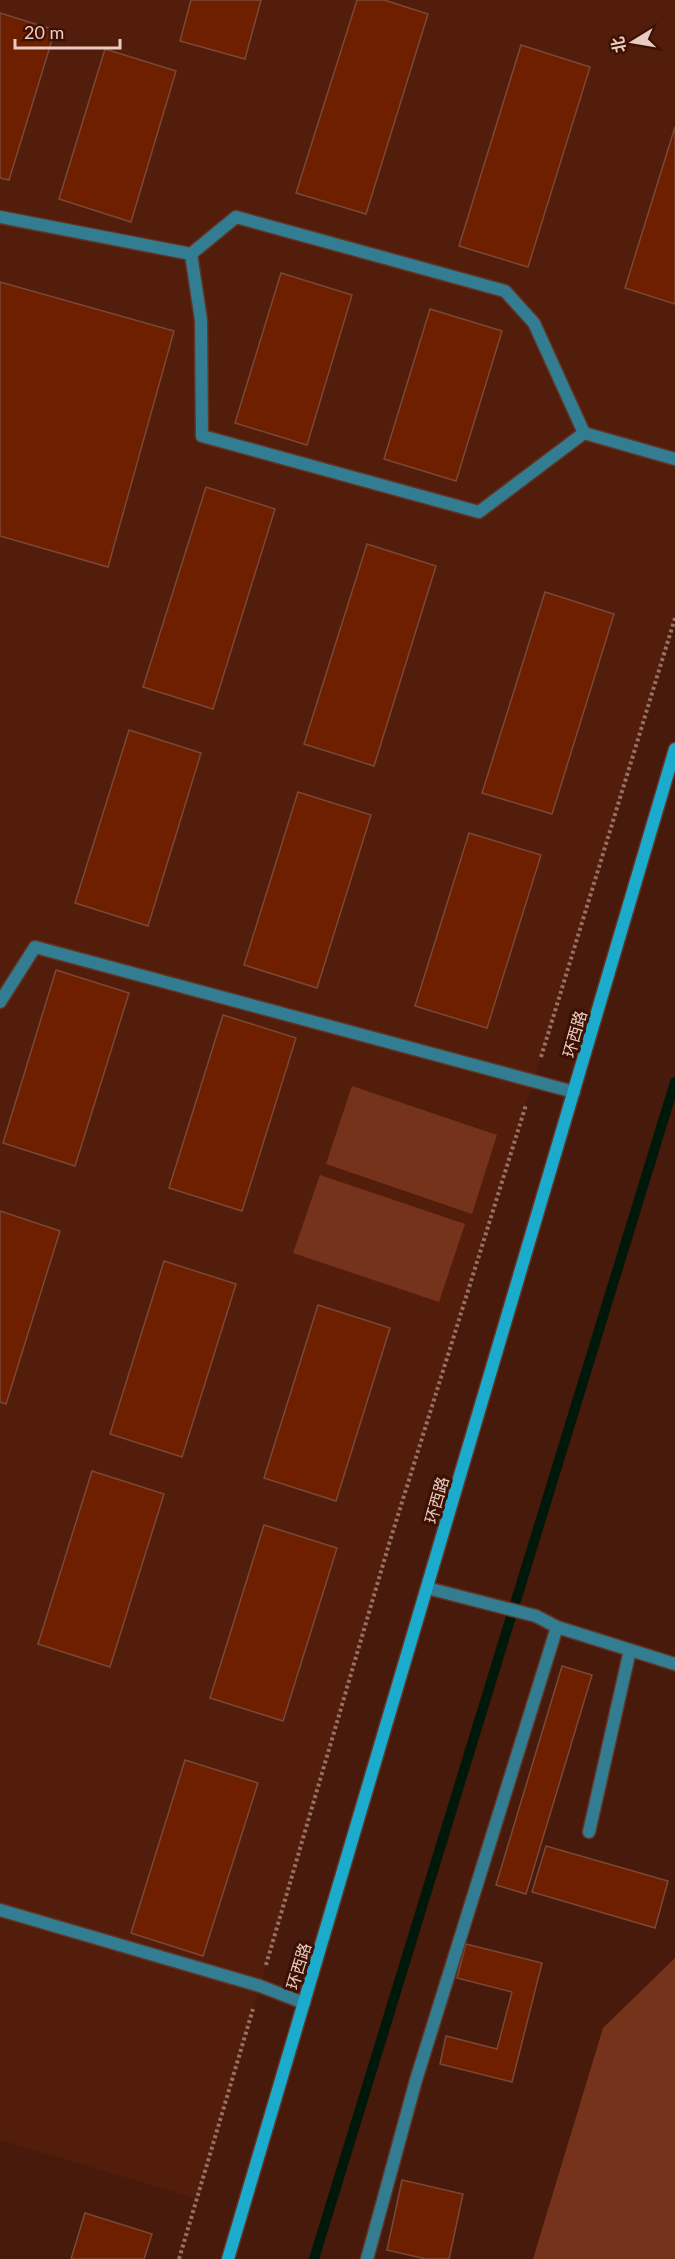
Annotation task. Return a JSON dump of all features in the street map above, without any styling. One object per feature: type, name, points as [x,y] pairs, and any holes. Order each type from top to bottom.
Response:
[{"type":"street","points":[[0,217],[191,254]]},
{"type":"street","points":[[191,254],[236,217],[505,291],[534,323],[584,433],[675,459]]},
{"type":"street","points":[[191,254],[201,320],[202,436],[479,512],[584,433]]},
{"type":"street","name":"环西路","points":[[228,2259],[675,749]]},
{"type":"street","points":[[0,1002],[35,946],[574,1092]]},
{"type":"street","points":[[427,1588],[536,1616],[557,1627],[675,1664]]},
{"type":"street","points":[[367,2259],[416,2080],[557,1627]]},
{"type":"street","points":[[589,1832],[630,1650]]},
{"type":"street","points":[[0,1910],[260,1986],[304,2003]]},
{"type":"path","points":[[179,2259],[386,1555],[675,618]]},
{"type":"shaded area","points":[[0,0],[675,0],[675,618],[389,1544],[198,2199],[0,2140]]},
{"type":"shaded area","points":[[352,1086],[497,1135],[472,1214],[326,1164]]},
{"type":"shaded area","points":[[320,1175],[465,1224],[439,1302],[293,1253]]},
{"type":"shaded area","points":[[675,1958],[675,2259],[533,2259],[603,2028]]},
{"type":"building","points":[[191,0],[261,0],[245,59],[180,41]]},
{"type":"building","points":[[357,0],[384,0],[428,14],[366,214],[296,193]]},
{"type":"building","points":[[0,13],[55,30],[9,180],[0,178]]},
{"type":"building","points":[[521,45],[590,67],[528,267],[459,246]]},
{"type":"building","points":[[105,49],[176,71],[131,222],[59,199]]},
{"type":"building","points":[[675,127],[675,304],[625,288]]},
{"type":"building","points":[[281,273],[352,295],[307,445],[235,423]]},
{"type":"building","points":[[0,282],[174,331],[108,567],[0,536]]},
{"type":"building","points":[[430,309],[502,331],[456,481],[384,459]]},
{"type":"building","points":[[206,487],[275,509],[213,709],[143,687]]},
{"type":"building","points":[[367,544],[436,566],[374,766],[304,744]]},
{"type":"building","points":[[545,592],[614,614],[552,814],[482,793]]},
{"type":"building","points":[[129,730],[201,753],[148,926],[75,903]]},
{"type":"building","points":[[298,792],[371,815],[317,988],[244,965]]},
{"type":"building","points":[[469,833],[541,855],[487,1028],[415,1006]]},
{"type":"building","points":[[56,970],[129,993],[75,1166],[3,1143]]},
{"type":"building","points":[[223,1015],[296,1038],[242,1211],[169,1188]]},
{"type":"building","points":[[0,1211],[60,1231],[6,1404],[0,1402]]},
{"type":"building","points":[[164,1261],[236,1284],[182,1457],[110,1434]]},
{"type":"building","points":[[318,1305],[390,1328],[336,1501],[264,1478]]},
{"type":"building","points":[[92,1471],[164,1494],[110,1667],[38,1644]]},
{"type":"building","points":[[264,1525],[337,1548],[283,1721],[210,1698]]},
{"type":"building","points":[[562,1666],[592,1675],[526,1894],[496,1885]]},
{"type":"building","points":[[185,1760],[258,1783],[203,1956],[131,1933]]},
{"type":"building","points":[[546,1846],[668,1881],[655,1928],[532,1892]]},
{"type":"building","points":[[466,1944],[542,1963],[512,2082],[440,2064],[446,2036],[497,2049],[512,1992],[457,1978]]},
{"type":"building","points":[[402,2180],[463,2194],[449,2259],[426,2259],[387,2250]]},
{"type":"building","points":[[85,2213],[152,2234],[144,2259],[71,2259]]},
{"type":"waterway","points":[[314,2259],[675,1082]]}]
